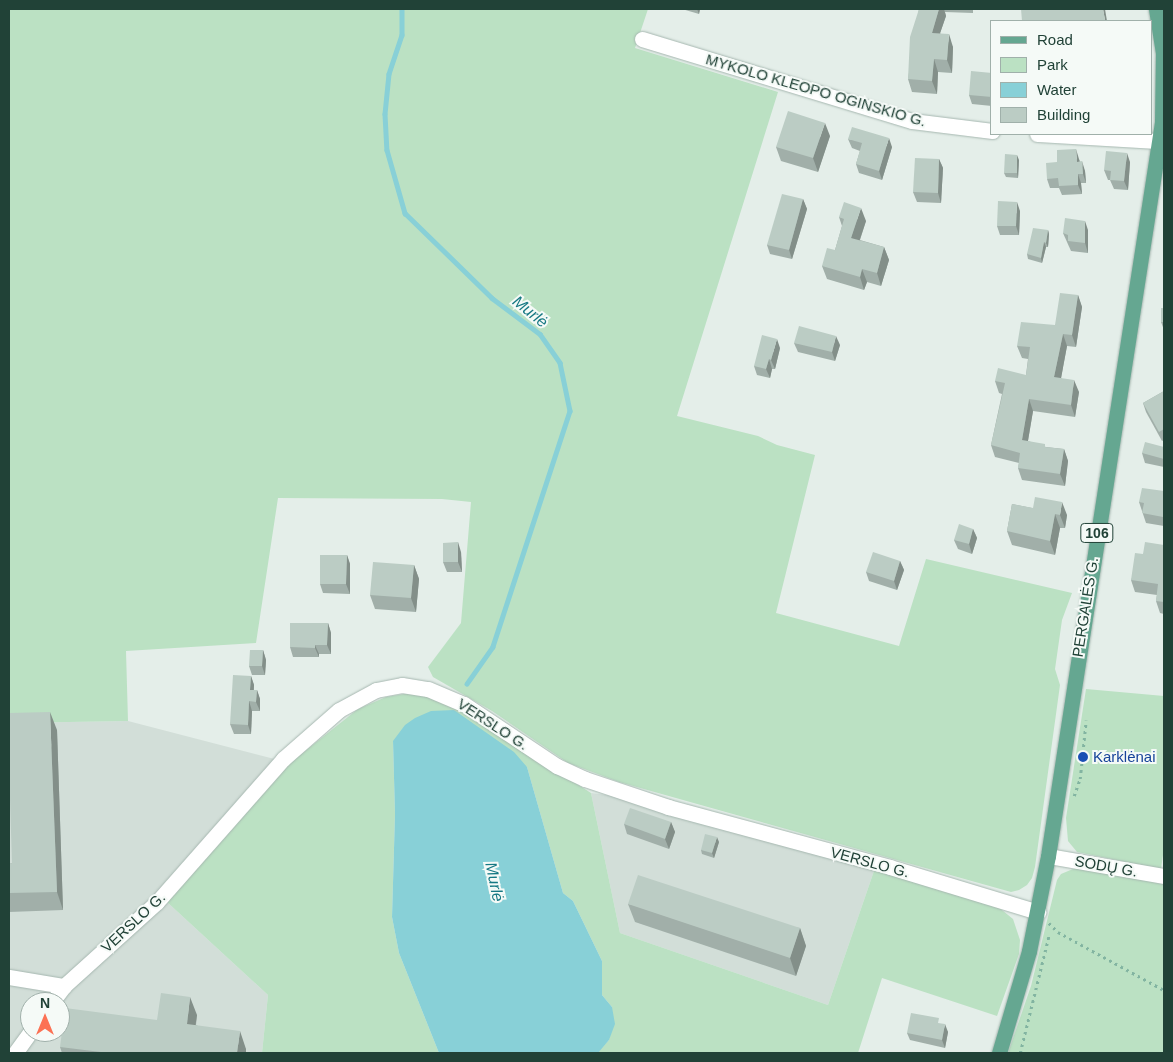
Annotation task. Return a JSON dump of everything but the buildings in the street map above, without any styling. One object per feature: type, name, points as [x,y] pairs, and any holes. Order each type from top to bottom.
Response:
[{"type":"main road","name":"PERGALĖS G.","points":[[999,1053],[1019,989],[1038,912],[1048,856],[1158,141],[1163,53],[1156,9]]},
{"type":"street","name":"MYKOLO KLEOPO OGINSKIO G.","points":[[642,38],[912,121],[990,131]]},
{"type":"street","points":[[1054,135],[1158,141]]},
{"type":"street","name":"VERSLO G.","points":[[60,992],[157,902],[283,759],[339,710],[376,690],[402,686],[428,689],[464,704],[557,766],[585,779],[668,807],[890,867],[1038,912]]},
{"type":"street","name":"SODŲ G.","points":[[1048,856],[1164,876]]},
{"type":"street","points":[[9,976],[64,986]]},
{"type":"street","points":[[15,1053],[23,1042]]},
{"type":"path","points":[[1038,912],[1058,932],[1164,990]]},
{"type":"shaded area","points":[[128,721],[290,763],[167,902],[268,995],[262,1053],[9,1053],[9,723]]},
{"type":"shaded area","points":[[591,793],[614,796],[875,868],[828,1005],[620,933]]},
{"type":"green space","points":[[9,9],[648,9],[635,48],[778,92],[677,416],[758,436],[777,445],[815,455],[776,613],[899,646],[926,559],[1072,593],[1062,620],[1055,669],[1060,685],[1035,867],[1032,878],[1027,885],[1011,892],[619,782],[568,763],[492,711],[433,677],[428,667],[461,623],[471,502],[442,499],[278,498],[256,643],[126,651],[128,721],[9,723]]},
{"type":"green space","points":[[1086,689],[1164,696],[1164,848],[1161,869],[1077,852],[1068,841],[1066,818]]},
{"type":"green space","points":[[416,692],[447,701],[591,793],[620,933],[828,1005],[875,868],[997,906],[1013,919],[1020,940],[1019,954],[997,1016],[882,978],[858,1053],[597,1053],[609,1040],[612,1007],[602,995],[602,961],[573,901],[563,893],[527,767],[393,741],[395,814],[392,917],[399,953],[439,1053],[262,1053],[268,995],[167,902],[290,763],[358,709],[386,697]]},
{"type":"green space","points":[[1083,868],[1164,883],[1164,1053],[1008,1053],[1031,986],[1057,880],[1061,874],[1073,869]]},
{"type":"water","points":[[454,710],[514,752],[527,767],[563,893],[573,901],[602,961],[602,995],[612,1007],[615,1024],[609,1040],[598,1053],[439,1053],[399,953],[392,917],[395,814],[393,741],[405,725],[415,718],[431,711]]},
{"type":"waterway","name":"Murlė","points":[[402,9],[402,35],[389,74],[385,114],[387,150],[405,213],[492,298],[540,334],[560,363],[570,411],[493,647],[467,684]]},
{"type":"place","name":"Karklėnai","points":[[1083,757]]}]
